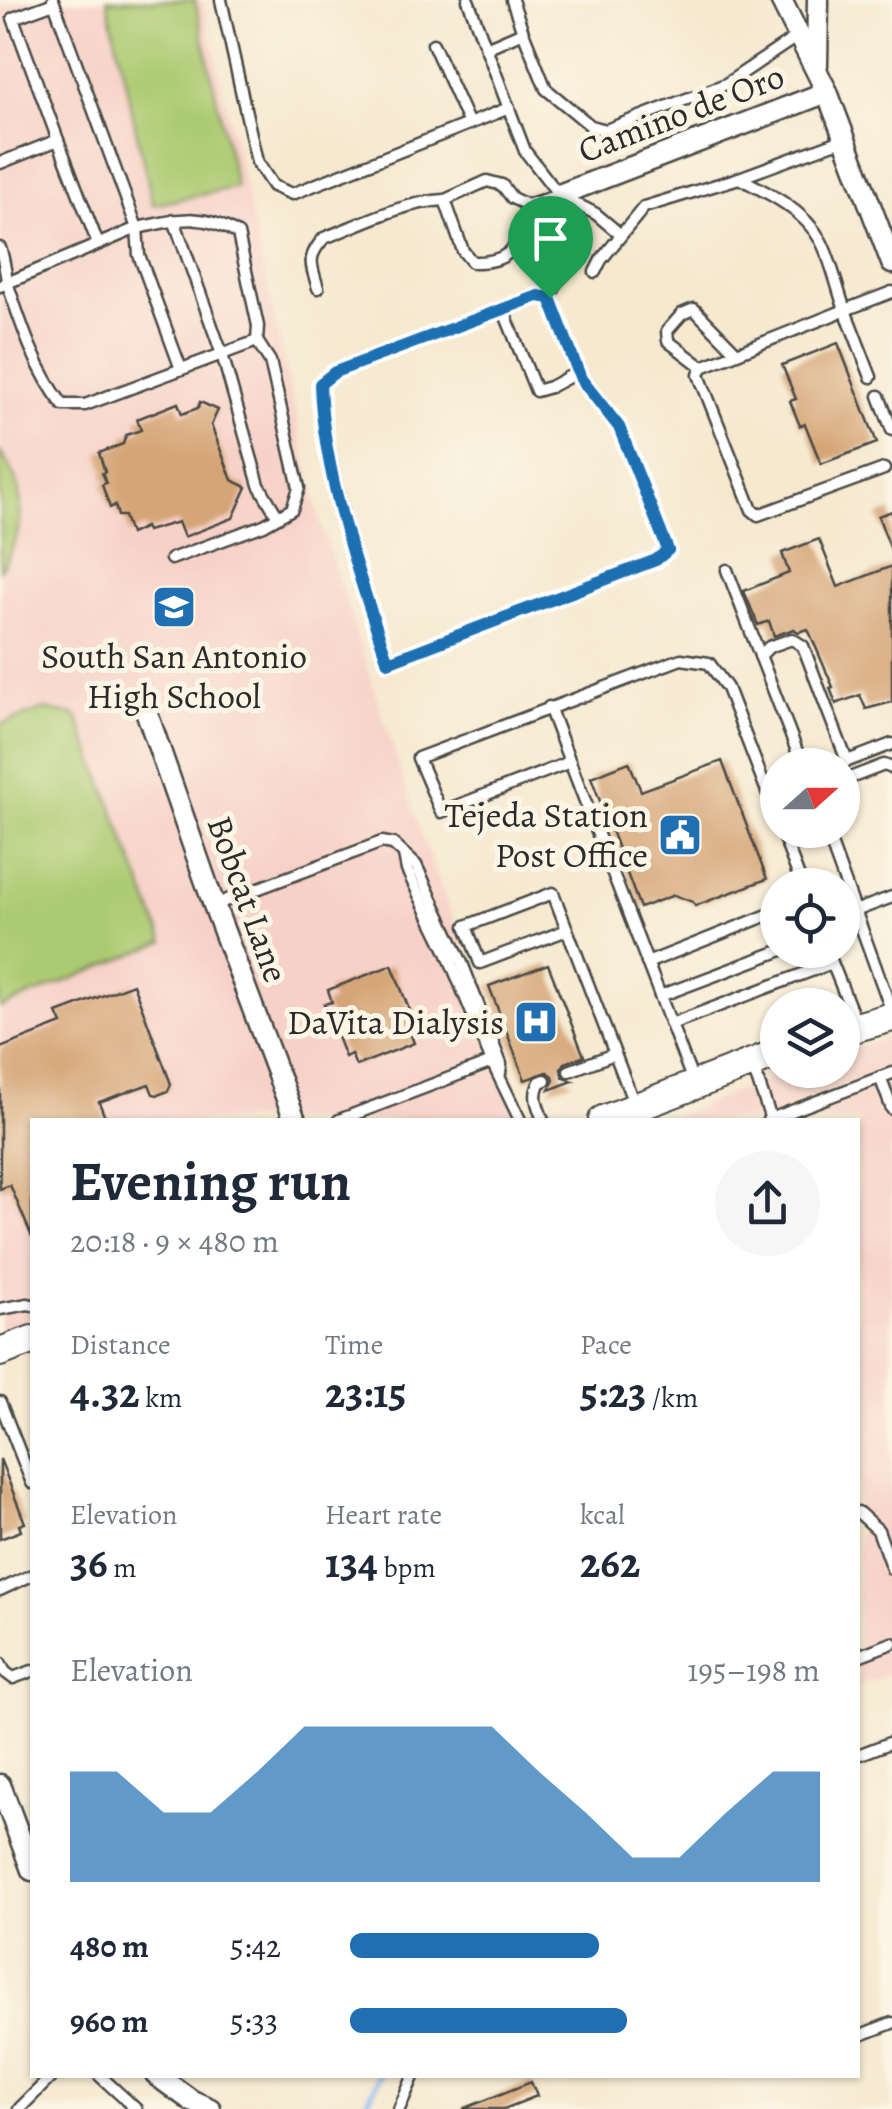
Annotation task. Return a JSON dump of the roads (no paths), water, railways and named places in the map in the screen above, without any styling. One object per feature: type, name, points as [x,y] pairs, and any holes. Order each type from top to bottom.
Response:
[{"type":"street","points":[[782,0],[884,214],[892,262]]},
{"type":"street","points":[[818,0],[818,72]]},
{"type":"street","name":"Camino de Oro","points":[[559,195],[827,92]]},
{"type":"street","name":"Bobcat Lane","points":[[142,699],[294,1118]]},
{"type":"street","points":[[860,1025],[892,1015]]},
{"type":"street","points":[[608,1118],[760,1060]]},
{"type":"street","points":[[0,1352],[30,1341]]},
{"type":"street","points":[[0,1785],[30,1865]]},
{"type":"street","points":[[160,2078],[210,2109]]},
{"type":"lane","points":[[220,0],[257,162],[272,186],[292,194],[509,108]]},
{"type":"lane","points":[[468,0],[526,151],[559,195],[596,214],[621,235]]},
{"type":"lane","points":[[512,0],[546,89],[590,126],[606,130],[726,84],[799,34]]},
{"type":"lane","points":[[98,244],[13,18],[53,1],[137,228],[139,255],[181,370]]},
{"type":"lane","points":[[486,48],[523,32]]},
{"type":"lane","points":[[433,44],[469,124]]},
{"type":"lane","points":[[595,272],[644,207],[845,139]]},
{"type":"lane","points":[[0,163],[58,140]]},
{"type":"lane","points":[[739,178],[800,214],[820,241],[871,376]]},
{"type":"lane","points":[[318,288],[310,260],[324,238],[407,206],[445,200],[488,181],[502,184],[512,198],[528,206],[559,195]]},
{"type":"lane","points":[[550,298],[538,296],[335,372],[320,384],[320,410],[338,495],[388,662],[656,560],[668,550],[619,427],[581,379],[550,298],[563,238],[559,195]]},
{"type":"lane","points":[[445,200],[463,252],[472,262],[486,262],[512,251],[520,241],[528,206]]},
{"type":"lane","points":[[4,284],[137,228],[174,220],[189,217],[220,223],[238,234],[258,326],[257,342],[270,361],[299,488],[292,509],[278,517],[171,559]]},
{"type":"lane","points":[[174,220],[222,354],[259,484],[278,517]]},
{"type":"lane","points":[[0,248],[5,261],[4,284],[49,387],[63,405],[85,405],[257,342]]},
{"type":"lane","points":[[884,469],[758,515],[752,510],[699,375],[702,366],[892,292]]},
{"type":"lane","points":[[702,366],[668,341],[667,332],[682,314],[694,309],[736,352]]},
{"type":"lane","points":[[503,310],[536,391],[550,388],[578,372]]},
{"type":"lane","points":[[879,396],[892,430]]},
{"type":"lane","points":[[728,570],[797,748]]},
{"type":"lane","points":[[760,656],[769,647],[792,640],[803,646],[837,748]]},
{"type":"lane","points":[[570,762],[441,812],[418,758],[680,659],[709,663],[727,688],[760,773]]},
{"type":"lane","points":[[550,707],[694,1085]]},
{"type":"lane","points":[[860,756],[892,744]]},
{"type":"lane","points":[[860,775],[884,766],[892,768]]},
{"type":"lane","points":[[214,905],[382,842],[392,844],[416,865],[462,963],[501,1064],[500,1074]]},
{"type":"lane","points":[[404,854],[407,870],[519,1118]]},
{"type":"lane","points":[[567,930],[480,963],[466,926],[553,893],[636,1107]]},
{"type":"lane","points":[[860,909],[892,896]]},
{"type":"lane","points":[[647,963],[760,918]]},
{"type":"lane","points":[[860,925],[892,1015]]},
{"type":"lane","points":[[660,996],[760,958]]},
{"type":"lane","points":[[670,1024],[819,968]]},
{"type":"lane","points":[[569,1071],[614,1054]]},
{"type":"lane","points":[[345,1118],[492,1062]]},
{"type":"lane","points":[[773,1118],[892,1073]]},
{"type":"lane","points":[[880,1078],[892,1109]]},
{"type":"lane","points":[[542,1118],[535,1091],[545,1080]]},
{"type":"lane","points":[[767,1088],[770,1118]]},
{"type":"lane","points":[[0,1309],[30,1304]]},
{"type":"lane","points":[[0,1402],[30,1478]]},
{"type":"lane","points":[[860,1514],[878,1530],[892,1568]]},
{"type":"lane","points":[[0,1590],[30,1576]]},
{"type":"lane","points":[[860,1655],[892,1643]]},
{"type":"lane","points":[[0,1662],[13,1678],[30,1671]]},
{"type":"lane","points":[[860,1754],[892,1742]]},
{"type":"lane","points":[[860,2035],[892,2023]]},
{"type":"lane","points":[[19,2109],[50,2078]]},
{"type":"lane","points":[[102,2078],[136,2109]]},
{"type":"lane","points":[[399,2109],[413,2078]]},
{"type":"waterway","points":[[364,2109],[379,2078]]},
{"type":"place","name":"South San Antonio High School","points":[[174,607]]},
{"type":"place","name":"Tejeda Station Post Office","points":[[680,835]]},
{"type":"place","name":"DaVita Dialysis","points":[[536,1022]]}]
